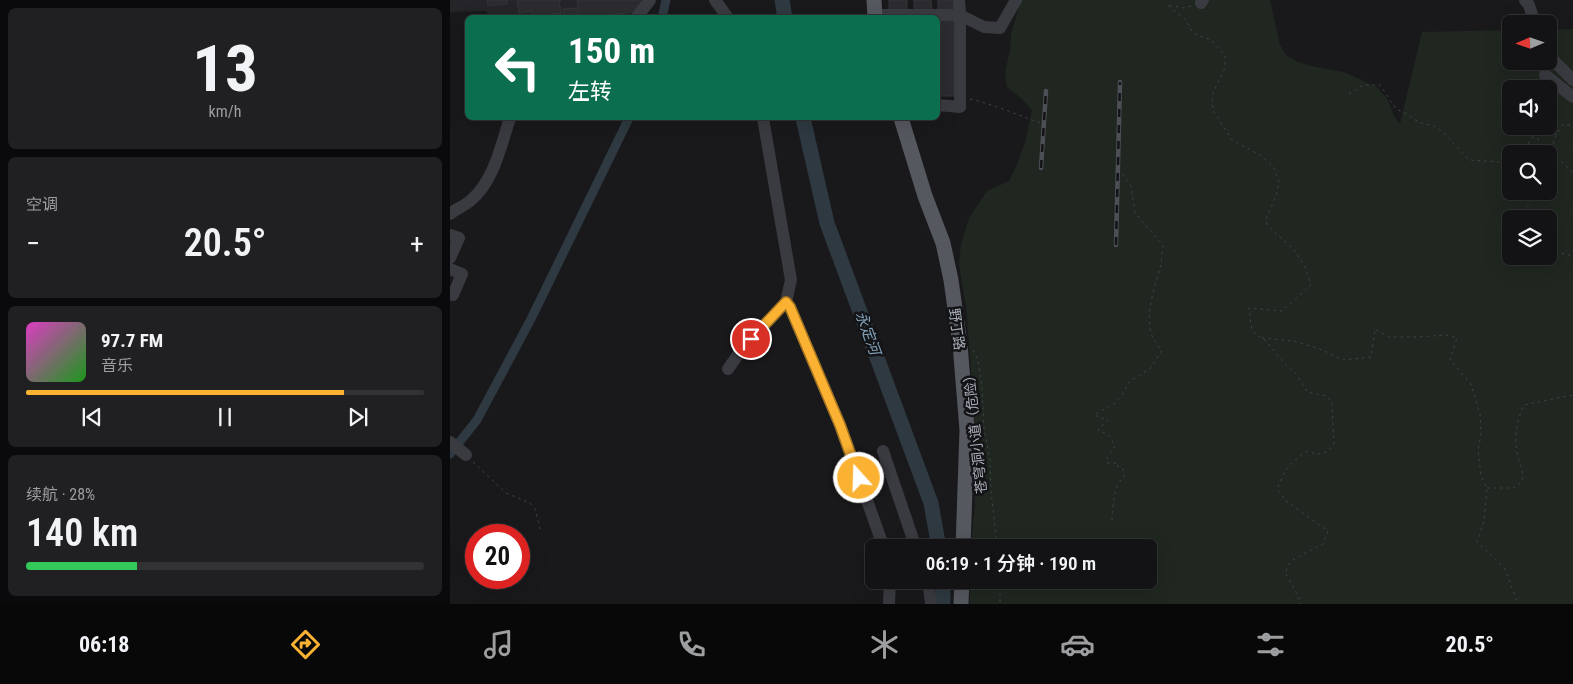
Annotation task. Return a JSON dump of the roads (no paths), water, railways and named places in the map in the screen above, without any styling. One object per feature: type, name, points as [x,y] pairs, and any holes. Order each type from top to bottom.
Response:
[{"type":"main road","name":"野丁路","points":[[902,120],[925,196],[943,242],[960,344],[967,430],[963,539]]},
{"type":"main road","points":[[961,604],[962,589]]},
{"type":"street","points":[[638,15],[650,0]]},
{"type":"street","points":[[715,0],[726,15]]},
{"type":"street","points":[[940,105],[960,107],[959,0]]},
{"type":"street","points":[[874,11],[960,15],[984,27],[1000,28],[1016,0]]},
{"type":"street","points":[[1525,0],[1532,15]]},
{"type":"street","points":[[1558,65],[1573,80]]},
{"type":"street","points":[[1545,75],[1573,98]]},
{"type":"street","points":[[450,214],[470,201],[483,187],[491,173],[509,120]]},
{"type":"street","points":[[728,369],[740,352],[786,302],[791,280],[763,120]]},
{"type":"street","points":[[450,235],[459,238],[450,258]]},
{"type":"street","points":[[450,269],[462,274],[453,295],[450,294]]},
{"type":"street","points":[[786,302],[790,307],[840,425],[881,539]]},
{"type":"street","points":[[450,442],[466,455]]},
{"type":"street","points":[[883,451],[913,539]]},
{"type":"street","points":[[889,604],[890,589]]},
{"type":"street","points":[[929,589],[931,604]]},
{"type":"waterway","points":[[663,15],[666,0]]},
{"type":"waterway","name":"永定河","points":[[782,0],[784,15]]},
{"type":"waterway","points":[[450,454],[477,420],[531,319],[628,120]]},
{"type":"waterway","name":"永定河","points":[[803,120],[827,223],[931,503],[937,539]]},
{"type":"waterway","name":"永定河","points":[[943,589],[943,604]]},
{"type":"railway","points":[[1116,245],[1120,82]]},
{"type":"railway","points":[[1041,168],[1046,91]]}]
